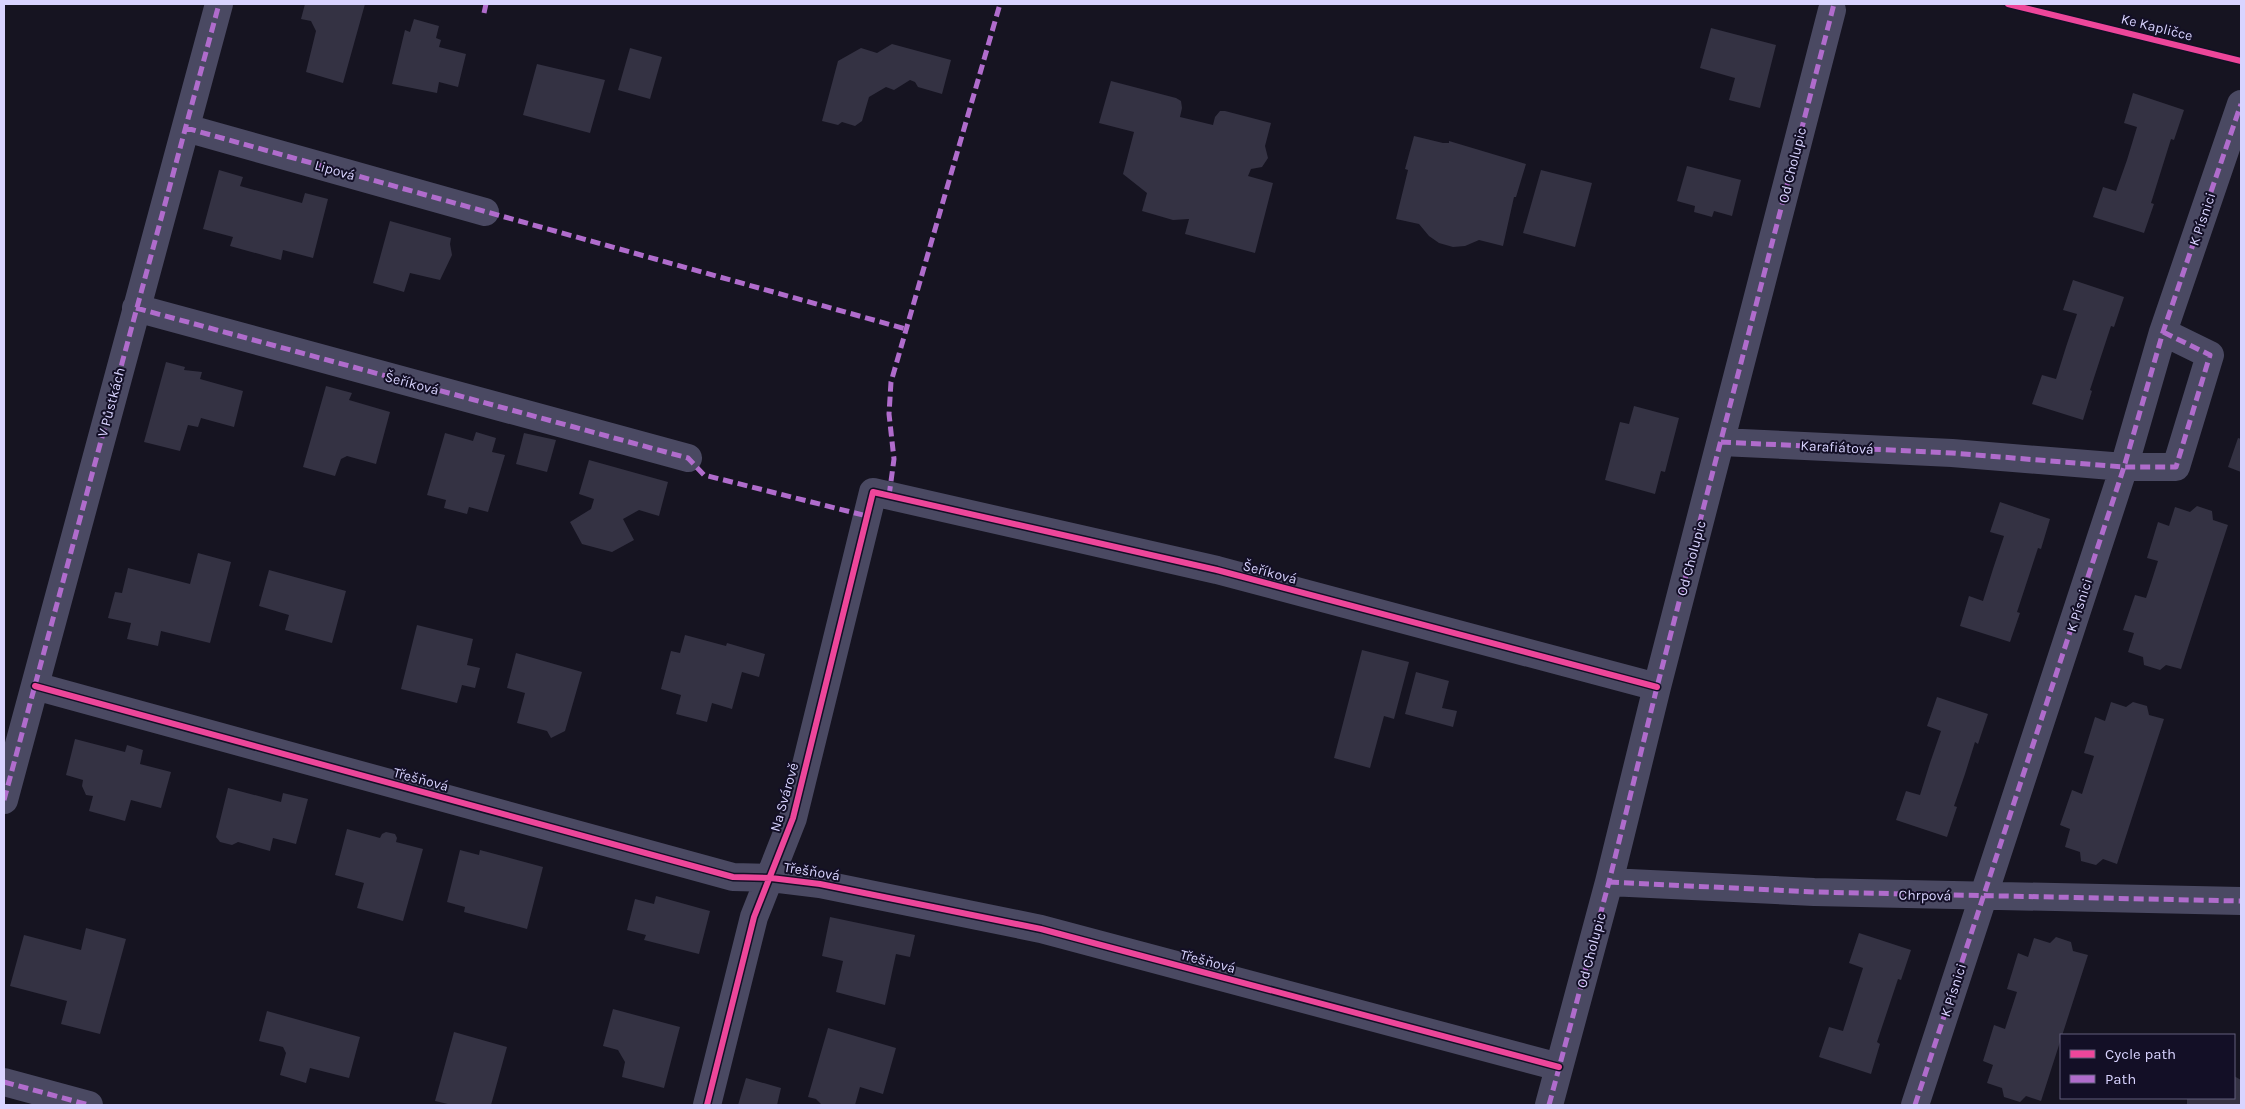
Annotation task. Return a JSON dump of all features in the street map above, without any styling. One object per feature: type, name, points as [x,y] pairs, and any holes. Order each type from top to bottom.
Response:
[{"type":"street","name":"V Půstkách","points":[[4,800],[219,4]]},
{"type":"street","name":"Od Cholupic","points":[[1549,1105],[1609,882],[1657,687],[1832,10]]},
{"type":"street","name":"K Písnici","points":[[1915,1105],[2124,467],[2163,332],[2241,104]]},
{"type":"street","name":"Lipová","points":[[186,128],[485,212]]},
{"type":"street","name":"Šeříková","points":[[136,308],[688,458]]},
{"type":"street","name":"Karafiátová","points":[[1721,442],[1952,453],[2124,467],[2176,467],[2210,355],[2163,332]]},
{"type":"street","name":"Šeříková","points":[[873,492],[1217,570],[1657,687]]},
{"type":"street","name":"Na Svárově","points":[[706,1105],[754,917],[772,878],[794,818],[873,492]]},
{"type":"street","name":"Třešňová","points":[[36,686],[733,877],[772,878],[820,884],[1041,930],[1559,1067]]},
{"type":"street","name":"Chrpová","points":[[1609,882],[1814,892],[2241,901]]},
{"type":"street","points":[[4,1082],[89,1105]]},
{"type":"building","points":[[305,4],[365,4],[343,83],[306,72],[316,31],[311,21],[301,19]]},
{"type":"building","points":[[414,19],[439,26],[436,38],[441,40],[439,47],[466,54],[458,87],[439,82],[437,93],[392,84],[405,30],[410,32]]},
{"type":"building","points":[[1711,28],[1776,45],[1760,108],[1729,100],[1735,78],[1700,68]]},
{"type":"building","points":[[892,44],[951,60],[942,94],[918,87],[915,82],[910,80],[894,90],[886,87],[869,97],[862,121],[855,126],[842,122],[838,125],[822,121],[838,61],[861,48],[877,53]]},
{"type":"building","points":[[630,48],[662,57],[650,99],[618,90]]},
{"type":"building","points":[[537,64],[605,80],[590,133],[523,115]]},
{"type":"building","points":[[1111,81],[1176,98],[1181,101],[1180,117],[1213,125],[1215,117],[1220,111],[1225,111],[1271,123],[1265,146],[1268,158],[1262,167],[1251,169],[1248,176],[1273,183],[1255,253],[1185,234],[1189,219],[1173,220],[1142,211],[1147,193],[1123,174],[1134,132],[1099,123]]},
{"type":"building","points":[[2133,93],[2184,110],[2174,140],[2171,139],[2151,203],[2154,204],[2144,233],[2093,217],[2103,187],[2116,191],[2127,160],[2137,127],[2124,123]]},
{"type":"building","points":[[1414,136],[1443,143],[1449,143],[1449,141],[1526,164],[1516,197],[1514,197],[1503,246],[1479,240],[1465,246],[1453,247],[1439,243],[1429,236],[1419,224],[1396,219],[1408,170],[1405,169]]},
{"type":"building","points":[[1687,166],[1741,180],[1732,216],[1714,211],[1712,217],[1694,212],[1695,206],[1677,201]]},
{"type":"building","points":[[219,170],[243,177],[240,186],[302,203],[305,193],[328,199],[313,258],[283,250],[281,260],[230,246],[233,237],[203,229]]},
{"type":"building","points":[[1541,170],[1592,183],[1575,247],[1523,233]]},
{"type":"building","points":[[390,221],[451,238],[452,255],[440,280],[410,273],[404,292],[373,283]]},
{"type":"building","points":[[2073,280],[2124,297],[2114,327],[2111,326],[2090,390],[2092,391],[2083,420],[2032,404],[2042,375],[2056,379],[2077,314],[2063,310]]},
{"type":"building","points":[[166,362],[185,367],[184,370],[202,372],[200,379],[243,391],[234,427],[201,418],[198,427],[188,425],[180,451],[144,442]]},
{"type":"building","points":[[326,386],[352,393],[349,400],[390,412],[376,464],[347,456],[341,459],[335,476],[303,467]]},
{"type":"building","points":[[1634,406],[1679,418],[1665,472],[1661,471],[1655,494],[1605,480],[1620,422],[1629,424]]},
{"type":"building","points":[[476,432],[496,438],[492,452],[505,455],[488,512],[469,507],[467,514],[444,508],[446,500],[427,495],[445,433],[473,441]]},
{"type":"building","points":[[524,433],[556,440],[547,472],[516,464]]},
{"type":"building","points":[[2238,438],[2241,439],[2241,472],[2228,467]]},
{"type":"building","points":[[589,460],[668,482],[659,516],[639,510],[623,519],[634,540],[612,552],[582,544],[570,522],[591,509],[594,499],[579,494]]},
{"type":"building","points":[[2000,502],[2050,519],[2041,549],[2038,548],[2017,612],[2020,613],[2010,642],[1960,626],[1969,596],[1983,601],[2004,536],[1990,532]]},
{"type":"building","points":[[2197,506],[2212,511],[2213,520],[2228,525],[2181,669],[2166,665],[2160,670],[2144,665],[2143,657],[2128,652],[2134,633],[2123,630],[2135,595],[2146,598],[2151,583],[2158,561],[2147,558],[2158,522],[2169,526],[2175,507],[2190,512]]},
{"type":"building","points":[[198,553],[231,562],[210,643],[161,631],[158,646],[127,639],[131,623],[108,618],[115,592],[122,593],[128,568],[190,584]]},
{"type":"building","points":[[269,570],[346,591],[332,643],[285,630],[289,615],[259,606]]},
{"type":"building","points":[[417,625],[473,639],[467,665],[480,668],[475,688],[462,685],[457,703],[401,689]]},
{"type":"building","points":[[685,635],[726,646],[727,643],[765,654],[759,677],[742,672],[732,709],[712,703],[707,722],[676,714],[681,695],[661,689],[671,651],[680,653]]},
{"type":"building","points":[[1362,650],[1409,662],[1394,719],[1384,716],[1370,768],[1334,758]]},
{"type":"building","points":[[516,653],[582,672],[565,731],[551,738],[547,731],[517,723],[525,693],[507,688]]},
{"type":"building","points":[[1416,672],[1449,681],[1442,708],[1457,711],[1453,727],[1405,714]]},
{"type":"building","points":[[1937,697],[1988,714],[1978,744],[1975,742],[1954,806],[1957,807],[1947,837],[1896,820],[1906,791],[1920,795],[1941,731],[1927,726]]},
{"type":"building","points":[[2111,702],[2126,707],[2133,702],[2147,706],[2149,715],[2164,719],[2117,864],[2103,859],[2096,865],[2081,861],[2080,852],[2065,847],[2070,829],[2060,825],[2072,790],[2082,794],[2094,756],[2084,753],[2095,717],[2105,721]]},
{"type":"building","points":[[75,739],[125,752],[127,745],[143,750],[140,764],[171,772],[161,808],[131,800],[125,821],[89,811],[93,796],[86,795],[82,786],[83,780],[66,775]]},
{"type":"building","points":[[228,788],[281,802],[283,793],[308,799],[296,844],[273,838],[270,851],[238,842],[232,845],[220,842],[216,837]]},
{"type":"building","points":[[347,829],[380,838],[386,832],[395,834],[396,842],[423,849],[403,921],[357,908],[364,883],[335,875]]},
{"type":"building","points":[[460,850],[479,855],[480,850],[543,867],[527,929],[464,912],[465,907],[447,902]]},
{"type":"building","points":[[656,896],[710,911],[699,954],[644,940],[646,935],[627,930],[635,899],[654,904]]},
{"type":"building","points":[[830,917],[915,935],[910,957],[896,954],[885,1005],[836,992],[843,961],[822,956]]},
{"type":"building","points":[[86,928],[126,939],[100,1034],[61,1024],[67,1001],[10,986],[24,935],[81,950]]},
{"type":"building","points":[[1859,933],[1911,950],[1901,980],[1898,979],[1877,1042],[1880,1044],[1871,1074],[1819,1057],[1829,1027],[1843,1031],[1863,968],[1849,963]]},
{"type":"building","points":[[2056,937],[2071,942],[2073,951],[2088,955],[2063,1034],[2060,1034],[2060,1042],[2041,1101],[2026,1096],[2020,1102],[2004,1097],[2002,1088],[1987,1083],[1993,1065],[1983,1061],[1994,1025],[2005,1029],[2017,992],[2007,989],[2018,953],[2028,957],[2034,938],[2050,943]]},
{"type":"building","points":[[613,1009],[680,1027],[664,1088],[622,1077],[625,1062],[618,1050],[603,1046]]},
{"type":"building","points":[[267,1011],[360,1037],[349,1078],[310,1068],[306,1083],[280,1075],[286,1053],[283,1047],[259,1041]]},
{"type":"building","points":[[828,1028],[896,1048],[883,1094],[860,1087],[855,1105],[822,1105],[816,1099],[808,1097]]},
{"type":"building","points":[[454,1032],[507,1047],[491,1105],[452,1105],[435,1101]]},
{"type":"building","points":[[2235,1077],[2241,1080],[2241,1105],[2187,1105],[2187,1099],[2235,1099]]},
{"type":"building","points":[[746,1078],[781,1088],[777,1105],[738,1105]]},
{"type":"marked path","points":[[4,800],[219,4]]},
{"type":"marked path","points":[[484,13],[486,4]]},
{"type":"marked path","points":[[889,496],[894,459],[889,414],[891,382],[1000,4]]},
{"type":"marked path","points":[[1549,1105],[1609,882],[1657,687],[1834,4]]},
{"type":"marked path","points":[[1915,1105],[2124,467],[2163,332],[2241,104]]},
{"type":"marked path","points":[[186,128],[906,329]]},
{"type":"marked path","points":[[136,308],[688,458],[704,475],[867,516]]},
{"type":"marked path","points":[[1721,442],[1952,453],[2124,467],[2176,467],[2210,355],[2163,332]]},
{"type":"marked path","points":[[1609,882],[1814,892],[2241,901]]},
{"type":"marked path","points":[[4,1082],[89,1105]]},
{"type":"cycle path","name":"Ke Kapličce","points":[[2008,4],[2241,61]]},
{"type":"cycle path","points":[[707,1105],[754,917],[793,818],[873,492],[1217,570],[1657,687]]},
{"type":"cycle path","points":[[35,686],[733,877],[771,878],[820,884],[1041,929],[1559,1067]]}]
